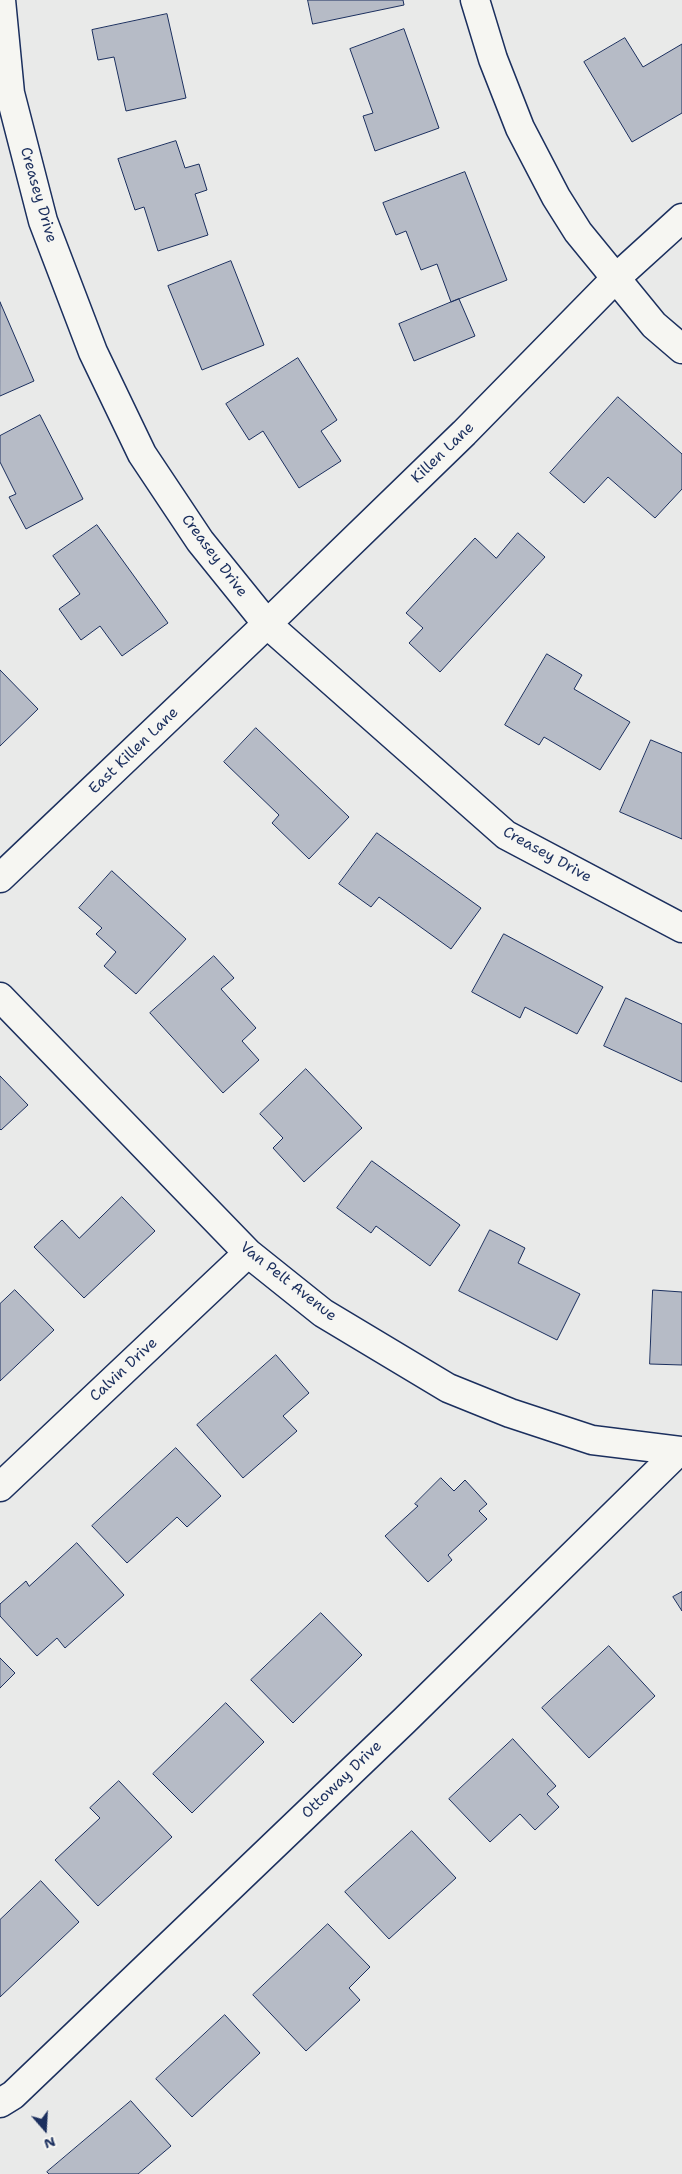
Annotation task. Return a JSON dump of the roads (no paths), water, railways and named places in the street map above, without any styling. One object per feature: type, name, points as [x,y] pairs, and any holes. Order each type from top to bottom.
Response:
[{"type":"street","name":"Creasey Drive","points":[[0,0],[5,93],[43,221],[93,352],[138,446],[200,541],[268,624],[506,835],[682,928]]},
{"type":"street","points":[[475,0],[493,59],[520,128],[556,197],[578,232],[654,325],[682,349]]},
{"type":"street","name":"Killen Lane","points":[[268,624],[464,433],[616,278],[682,218]]},
{"type":"street","name":"East Killen Lane","points":[[0,878],[268,624]]},
{"type":"street","name":"Van Pelt Avenue","points":[[0,997],[248,1253],[323,1313],[448,1388],[510,1413],[592,1440],[680,1451]]},
{"type":"street","name":"Calvin Drive","points":[[0,1487],[248,1253]]},
{"type":"street","name":"Ottoway Drive","points":[[0,2104],[13,2095],[397,1728],[680,1451]]}]
